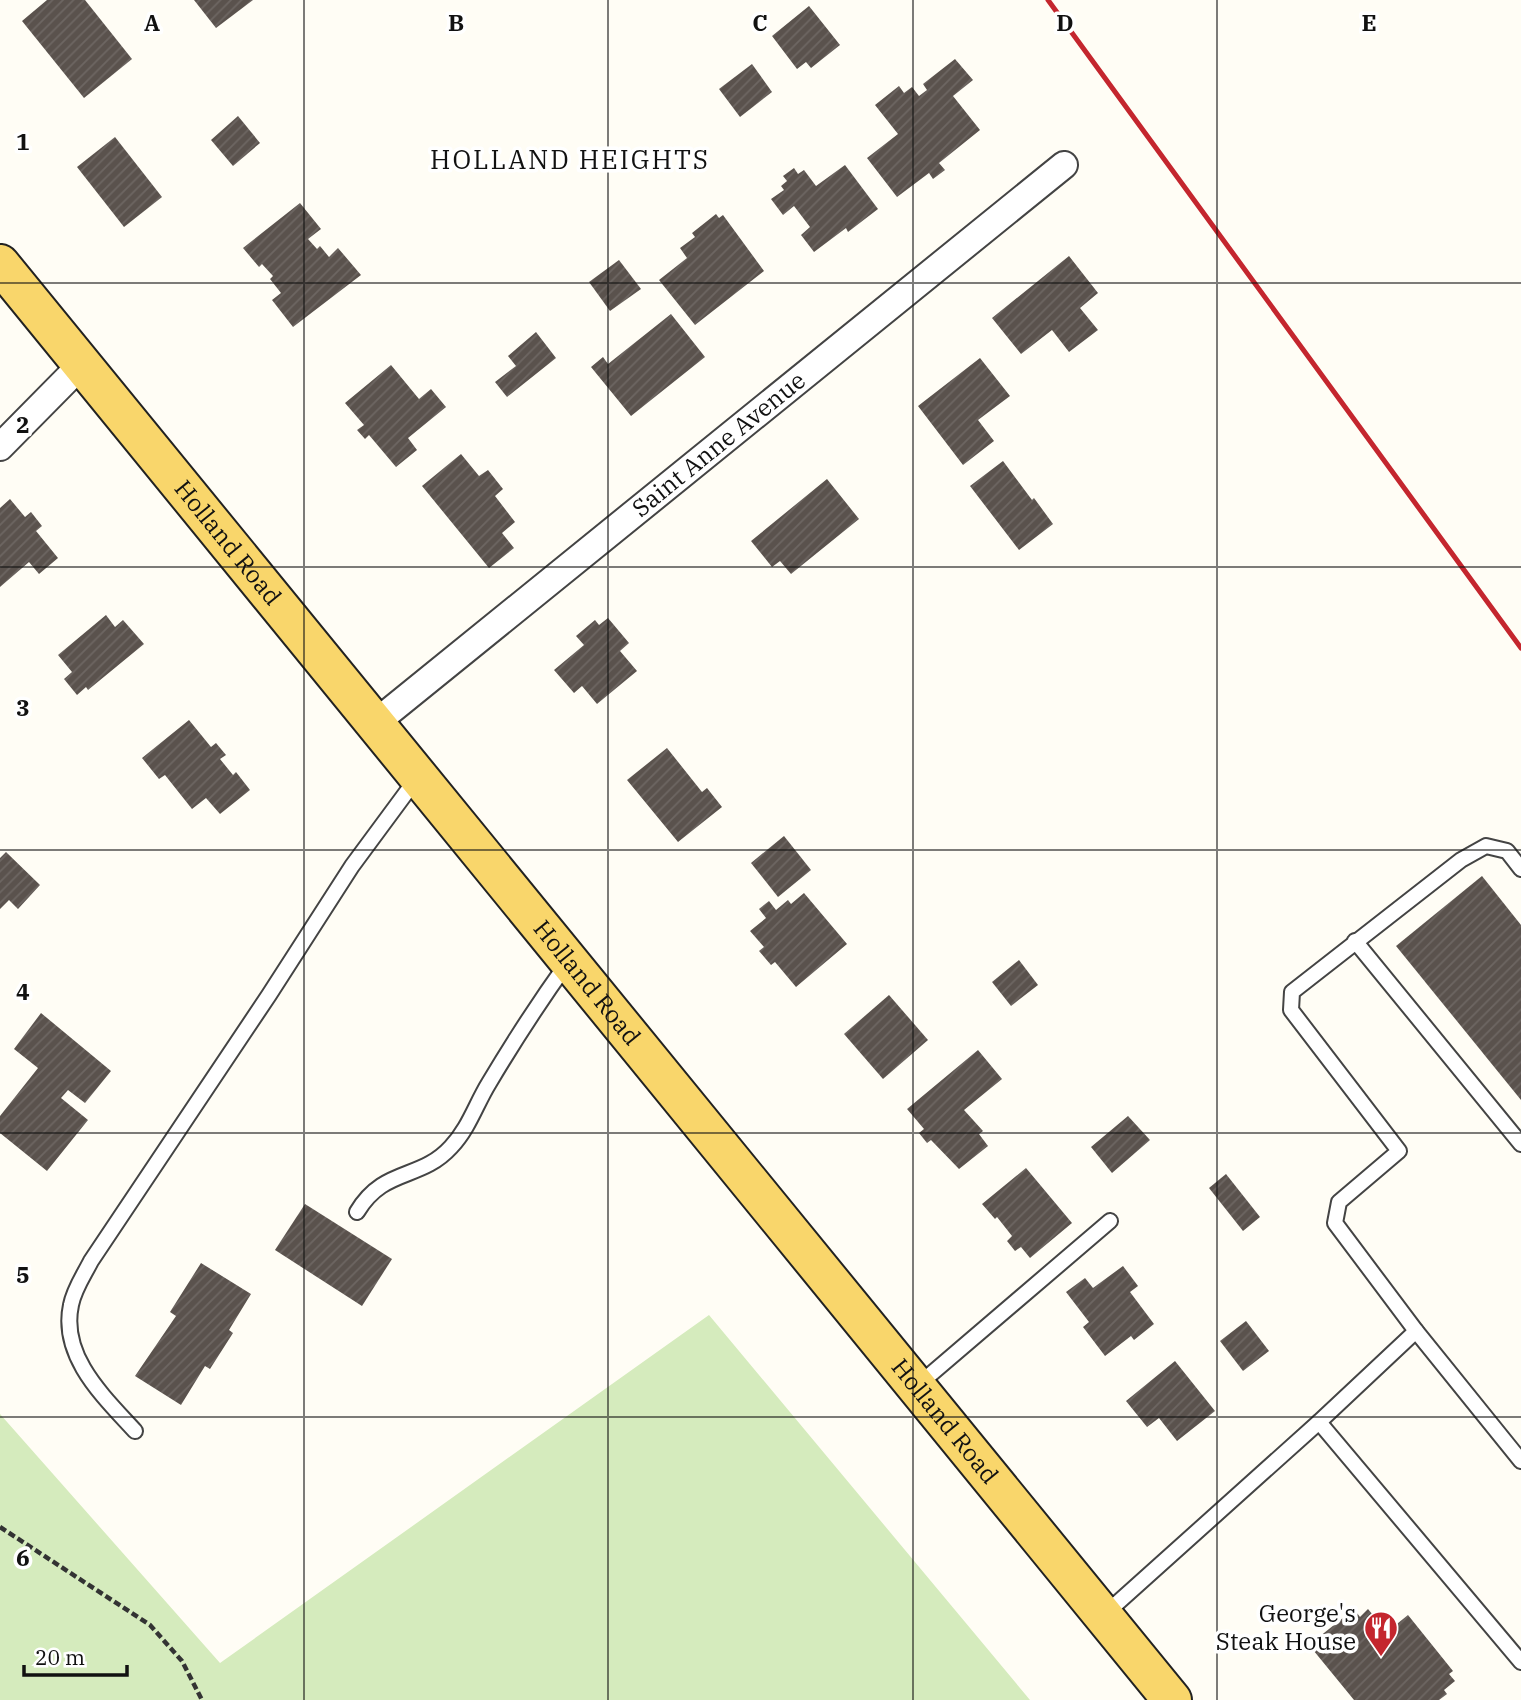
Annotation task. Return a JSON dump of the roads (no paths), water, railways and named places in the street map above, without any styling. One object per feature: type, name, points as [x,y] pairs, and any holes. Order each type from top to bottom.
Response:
[{"type":"main road","name":"Holland Road","points":[[0,264],[1172,1700]]},
{"type":"street","name":"Saint Anne Avenue","points":[[374,724],[1064,165]]},
{"type":"street","points":[[0,447],[82,364]]},
{"type":"lane","points":[[135,1431],[100,1393],[75,1355],[69,1330],[71,1305],[78,1286],[352,866],[417,777]]},
{"type":"lane","points":[[1521,869],[1507,851],[1486,846],[1461,860],[1292,992],[1291,1010],[1399,1151],[1339,1202],[1335,1223],[1416,1331],[1521,1461]]},
{"type":"lane","points":[[1355,941],[1521,1144]]},
{"type":"lane","points":[[357,1212],[366,1197],[383,1182],[427,1166],[450,1149],[468,1126],[501,1063],[568,962]]},
{"type":"lane","points":[[916,1387],[1110,1221]]},
{"type":"lane","points":[[1103,1616],[1416,1331]]},
{"type":"lane","points":[[1319,1422],[1521,1662]]},
{"type":"railway","points":[[1048,0],[1521,648]]},
{"type":"place","name":"George's Steak House","points":[[1381,1658]]},
{"type":"district","name":"HOLLAND HEIGHTS","points":[[570,160]]}]
